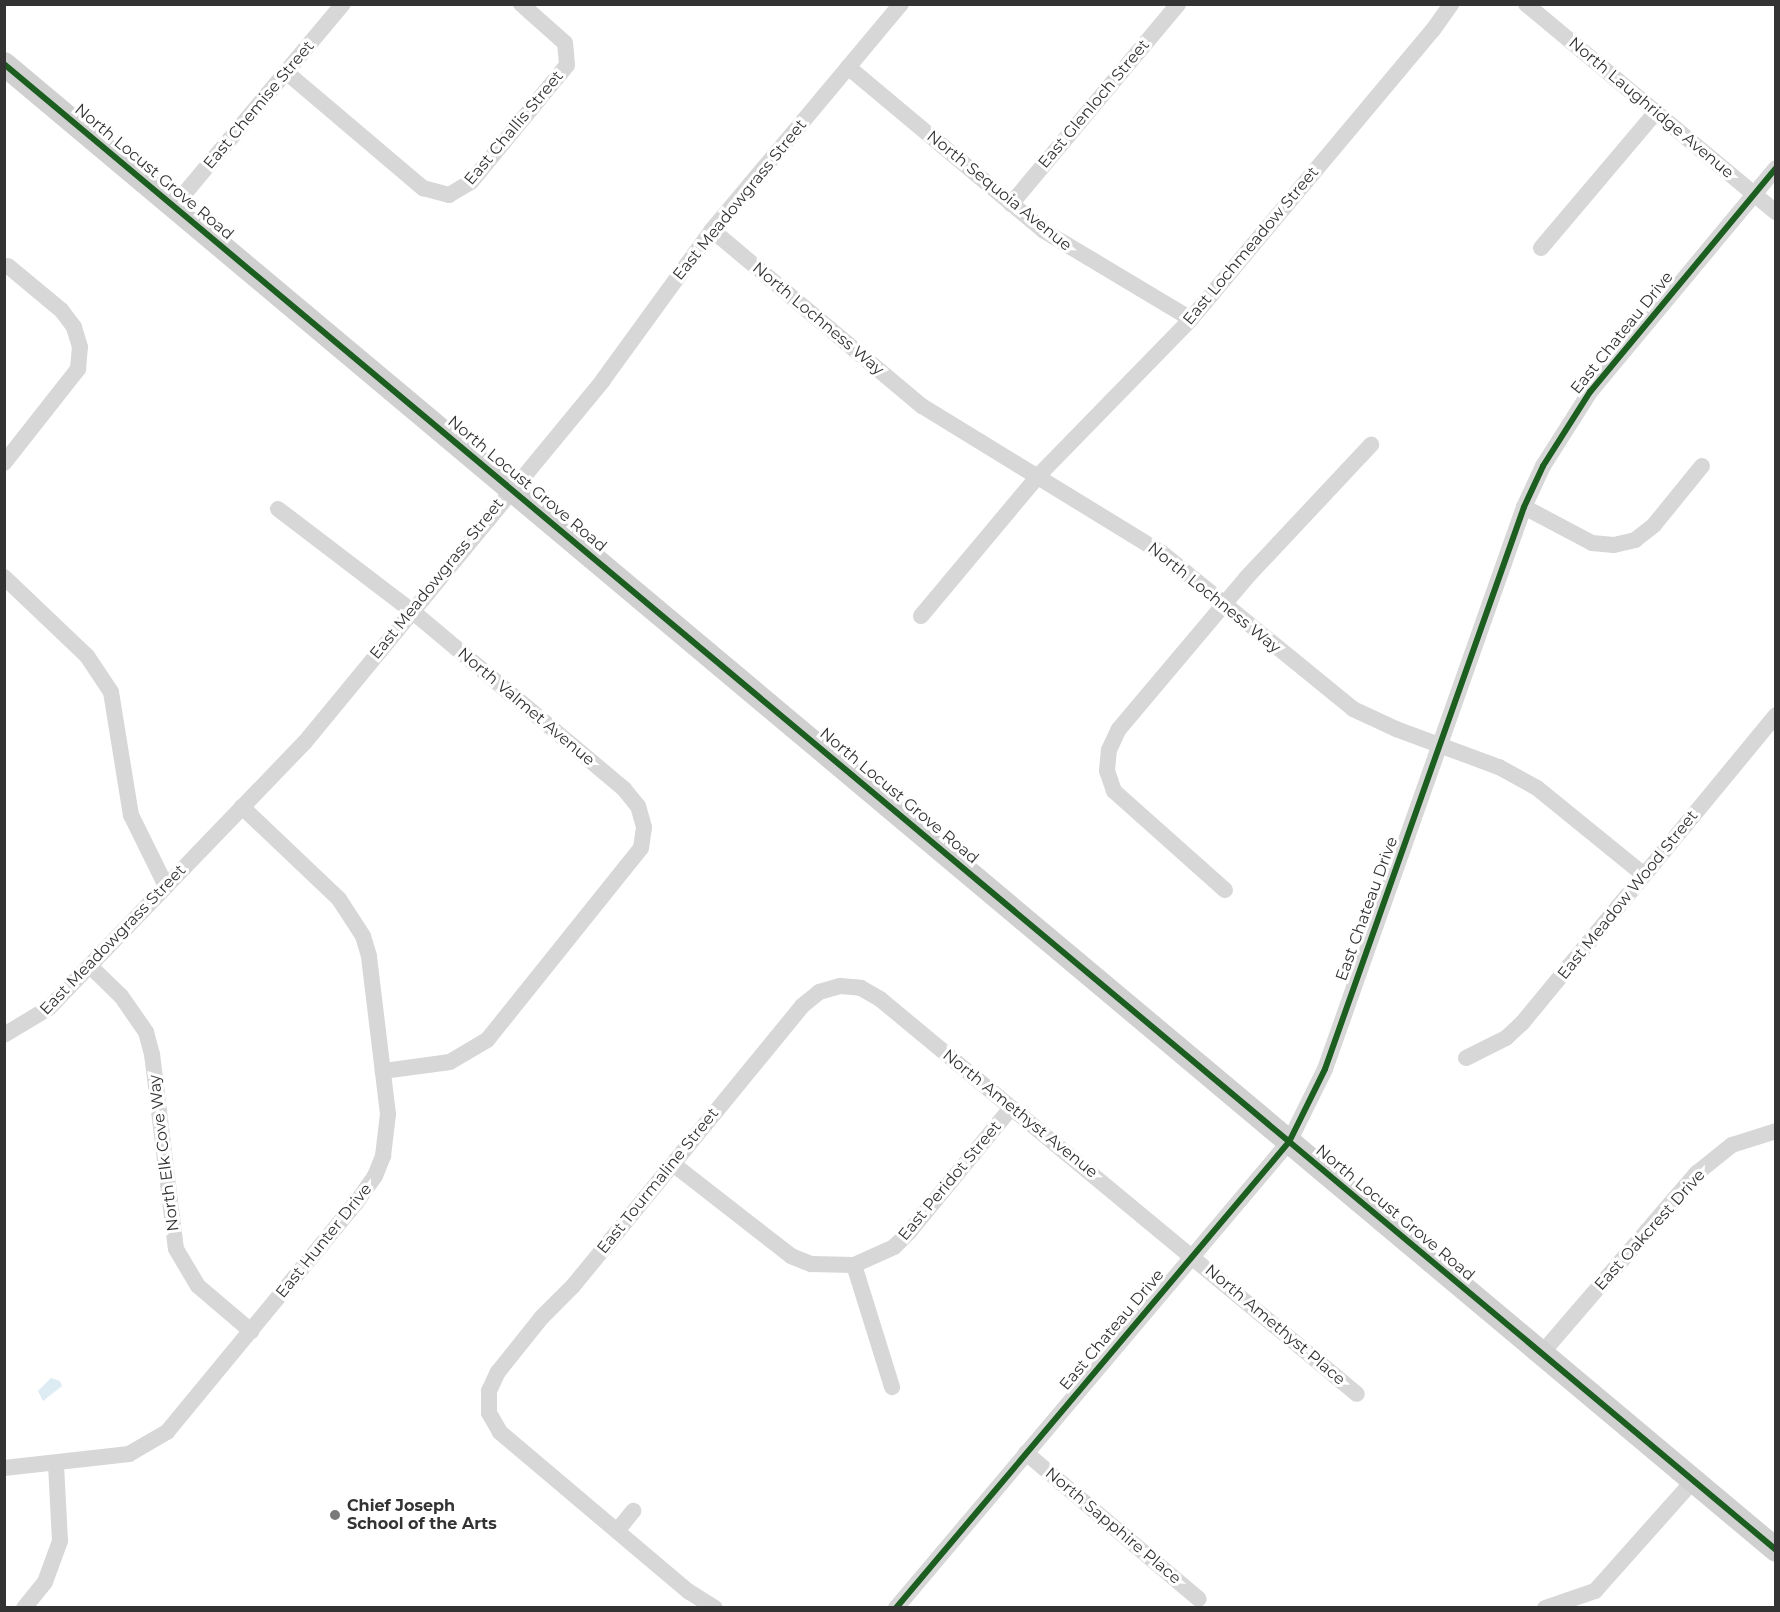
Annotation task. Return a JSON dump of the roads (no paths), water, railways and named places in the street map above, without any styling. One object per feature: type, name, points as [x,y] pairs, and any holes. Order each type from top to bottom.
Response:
[{"type":"main road","name":"North Locust Grove Road","points":[[4,64],[1776,1550]]},
{"type":"street","name":"East Chemise Street","points":[[174,206],[343,4]]},
{"type":"street","name":"East Challis Street","points":[[286,72],[423,188],[449,195],[471,182],[562,75],[568,53],[565,43],[521,4]]},
{"type":"street","name":"East Meadowgrass Street","points":[[4,1035],[49,1008],[305,742],[510,488],[603,380],[712,230],[901,4]]},
{"type":"street","name":"East Glenloch Street","points":[[1011,204],[1178,4]]},
{"type":"street","name":"East Lochmeadow Street","points":[[921,616],[1038,476],[1191,319],[1433,30],[1450,4]]},
{"type":"street","name":"North Laughridge Avenue","points":[[1526,4],[1776,212]]},
{"type":"street","name":"North Sequoia Avenue","points":[[848,68],[1011,204],[1080,256],[1191,319]]},
{"type":"street","points":[[1541,248],[1656,112]]},
{"type":"street","name":"East Chateau Drive","points":[[896,1608],[1289,1142],[1325,1069],[1524,507],[1542,466],[1584,401],[1776,168]]},
{"type":"street","name":"North Lochness Way","points":[[712,230],[922,406],[1162,553],[1353,709],[1439,746],[1499,767],[1537,788],[1644,875]]},
{"type":"street","points":[[4,463],[78,369],[80,347],[74,327],[61,310],[8,266]]},
{"type":"street","points":[[1226,890],[1114,791],[1107,771],[1108,750],[1119,729],[1224,604],[1371,445]]},
{"type":"street","points":[[1524,507],[1592,543],[1614,545],[1635,540],[1654,525],[1702,466]]},
{"type":"street","name":"North Valmet Avenue","points":[[278,509],[412,611],[624,789],[638,806],[644,827],[641,848],[487,1040],[450,1062],[383,1071]]},
{"type":"street","points":[[4,577],[87,656],[111,692],[131,815],[166,886]]},
{"type":"street","name":"East Meadow Wood Street","points":[[1466,1058],[1506,1038],[1523,1022],[1776,715]]},
{"type":"street","name":"East Hunter Drive","points":[[4,1468],[108,1458],[149,1445],[167,1432],[375,1176],[388,1135],[369,956],[363,936],[339,899],[243,807]]},
{"type":"street","name":"North Elk Cove Way","points":[[90,966],[128,1004],[146,1032],[152,1054],[177,1249],[198,1286],[251,1331]]},
{"type":"street","name":"North Amethyst Avenue","points":[[840,986],[861,988],[880,999],[1193,1255]]},
{"type":"street","name":"East Tourmaline Street","points":[[617,1531],[500,1432],[489,1413],[489,1391],[498,1372],[802,1006],[819,992],[840,986]]},
{"type":"street","name":"East Peridot Street","points":[[854,1265],[894,1247],[910,1231],[1011,1108]]},
{"type":"street","name":"East Oakcrest Drive","points":[[1542,1353],[1697,1173],[1732,1145],[1776,1131]]},
{"type":"street","points":[[673,1164],[791,1256],[811,1264],[854,1265],[892,1387]]},
{"type":"street","name":"North Amethyst Place","points":[[1193,1255],[1357,1394]]},
{"type":"street","name":"North Sapphire Place","points":[[1026,1453],[1199,1599]]},
{"type":"street","points":[[24,1608],[45,1582],[60,1541],[57,1464]]},
{"type":"street","points":[[1545,1608],[1595,1591],[1693,1481]]},
{"type":"street","points":[[633,1511],[617,1531],[689,1592],[715,1608]]},
{"type":"place","name":"Chief Joseph School of the Arts","points":[[335,1515]]}]
